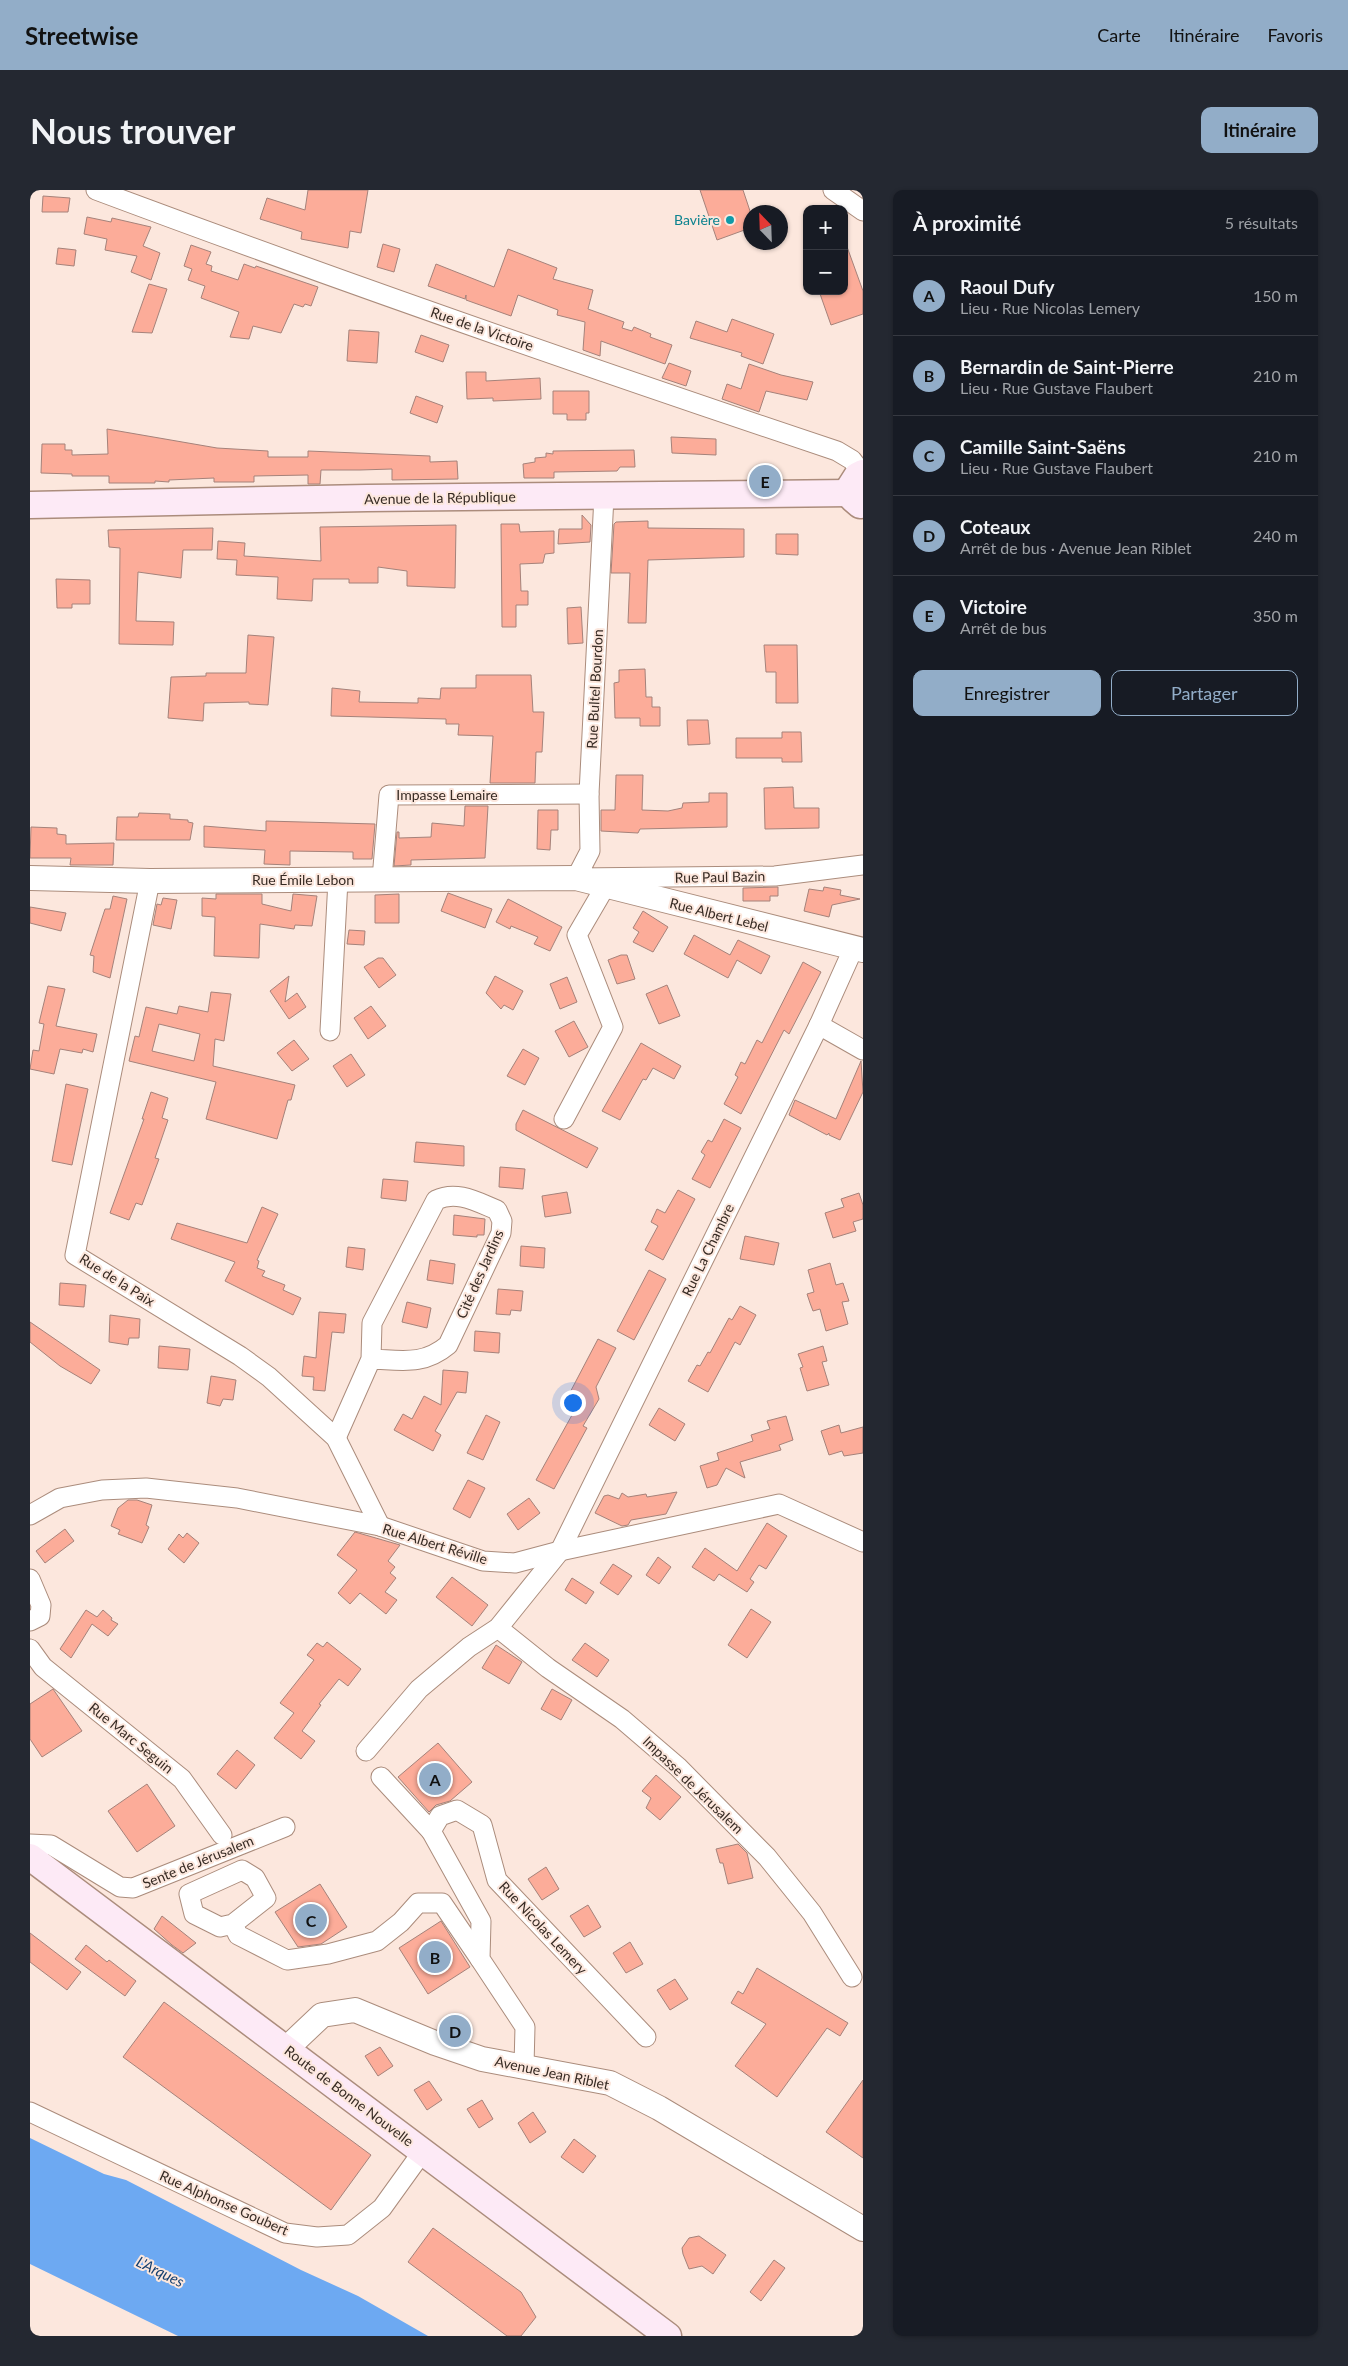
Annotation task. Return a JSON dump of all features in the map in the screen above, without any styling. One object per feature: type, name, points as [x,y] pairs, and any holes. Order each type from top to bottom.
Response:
[{"type":"main road","name":"Avenue de la République","points":[[30,505],[367,498],[604,496],[860,486]]},
{"type":"main road","name":"Route de Bonne Nouvelle","points":[[30,1856],[668,2336]]},
{"type":"street","name":"Rue de la Victoire","points":[[96,190],[224,238],[660,392],[837,452],[852,460],[860,486]]},
{"type":"street","points":[[833,190],[863,211]]},
{"type":"street","name":"Rue Bultel Bourdon","points":[[576,878],[590,851],[589,794],[604,496]]},
{"type":"street","name":"Impasse Lemaire","points":[[382,879],[389,795],[589,794]]},
{"type":"street","name":"Rue Paul Bazin","points":[[576,878],[775,876],[863,866]]},
{"type":"street","name":"Rue Émile Lebon","points":[[30,878],[338,880],[576,878]]},
{"type":"street","name":"Rue Albert Lebel","points":[[576,878],[605,887],[858,948]]},
{"type":"street","name":"Rue de la Paix","points":[[150,880],[75,1254],[240,1356],[268,1377],[336,1438],[380,1526]]},
{"type":"street","points":[[330,1031],[338,880]]},
{"type":"street","points":[[564,1119],[613,1027],[577,934],[605,887]]},
{"type":"street","name":"Rue La Chambre","points":[[560,1551],[858,948]]},
{"type":"street","points":[[819,1025],[863,1050]]},
{"type":"street","name":"Cité des Jardins","points":[[336,1438],[370,1359],[372,1323],[436,1200],[444,1196],[460,1196],[497,1210],[502,1221],[501,1234],[448,1345],[432,1356],[413,1361],[370,1359]]},
{"type":"street","name":"Rue Albert Réville","points":[[30,1515],[60,1498],[102,1490],[146,1488],[237,1498],[380,1526],[483,1562],[515,1563],[560,1551],[779,1504],[863,1542]]},
{"type":"street","points":[[366,1751],[418,1689],[469,1647],[498,1628],[560,1551]]},
{"type":"street","points":[[30,1622],[40,1616],[42,1605],[34,1586]]},
{"type":"street","name":"Impasse de Jérusalem","points":[[498,1628],[548,1668],[622,1719],[678,1767],[766,1857],[812,1913],[852,1978]]},
{"type":"street","name":"Rue Marc Seguin","points":[[30,1649],[43,1667],[182,1779],[222,1835]]},
{"type":"street","points":[[381,1778],[431,1831],[481,1921],[480,1958]]},
{"type":"street","name":"Rue Nicolas Lemery","points":[[431,1831],[440,1816],[457,1810],[482,1825],[497,1880],[646,2037]]},
{"type":"street","name":"Sente de Jérusalem","points":[[30,1844],[50,1845],[120,1887],[133,1888],[285,1827]]},
{"type":"street","points":[[233,1924],[238,1934],[288,1960],[328,1954],[377,1941],[418,1903],[442,1902],[525,2027],[524,2066]]},
{"type":"street","name":"Avenue Jean Riblet","points":[[286,2049],[322,2015],[355,2010],[470,2055],[610,2083],[659,2108],[863,2229]]},
{"type":"street","name":"Rue Alphonse Goubert","points":[[30,2112],[285,2234],[317,2238],[348,2235],[382,2208],[423,2152]]},
{"type":"water","name":"L'Arques","points":[[30,2138],[104,2174],[126,2180],[301,2270],[358,2296],[428,2336],[178,2336],[30,2264]]},
{"type":"building","points":[[308,190],[368,190],[361,233],[350,231],[348,248],[301,239],[302,232],[260,219],[267,198],[305,210]]},
{"type":"building","name":"Bavière","points":[[700,190],[743,190],[748,205],[743,205],[743,231],[717,240]]},
{"type":"building","points":[[43,196],[70,198],[68,212],[42,212]]},
{"type":"building","points":[[87,217],[111,222],[112,218],[151,227],[143,246],[160,253],[151,280],[131,272],[137,256],[105,250],[107,239],[84,234]]},
{"type":"building","points":[[383,244],[400,249],[394,272],[377,267]]},
{"type":"building","points":[[191,245],[211,252],[206,264],[212,266],[211,271],[238,280],[244,264],[255,268],[256,266],[318,287],[311,306],[305,304],[303,307],[294,304],[281,333],[253,326],[249,339],[230,337],[239,312],[201,298],[205,286],[188,280],[192,269],[184,266]]},
{"type":"building","points":[[58,248],[76,250],[74,266],[56,264]]},
{"type":"building","points":[[508,249],[557,268],[553,279],[593,290],[588,309],[624,322],[622,328],[632,331],[634,327],[651,334],[650,337],[672,345],[665,364],[601,341],[600,356],[583,350],[585,322],[557,315],[558,310],[518,295],[511,316],[466,300],[466,295],[465,299],[428,286],[436,264],[494,287]]},
{"type":"building","points":[[848,250],[863,291],[863,314],[831,325],[820,295],[848,295]]},
{"type":"building","points":[[149,284],[167,289],[152,333],[132,332]]},
{"type":"building","points":[[732,319],[774,334],[763,364],[741,356],[742,353],[690,338],[696,321],[727,332]]},
{"type":"building","points":[[349,330],[379,332],[377,363],[347,361]]},
{"type":"building","points":[[421,335],[449,345],[443,362],[415,352]]},
{"type":"building","points":[[669,363],[691,371],[686,386],[662,378]]},
{"type":"building","points":[[749,364],[781,375],[813,382],[807,400],[766,391],[759,412],[722,399],[727,384],[741,389]]},
{"type":"building","points":[[466,372],[486,372],[486,381],[540,378],[541,399],[493,401],[493,398],[467,399]]},
{"type":"building","points":[[553,391],[589,391],[589,413],[586,413],[586,420],[567,420],[567,414],[553,414]]},
{"type":"building","points":[[416,396],[443,406],[437,423],[410,413]]},
{"type":"building","points":[[107,429],[217,448],[268,451],[268,457],[308,457],[308,451],[430,456],[430,462],[457,461],[458,479],[392,480],[392,469],[321,470],[320,484],[308,484],[308,475],[254,476],[254,482],[214,482],[214,478],[169,480],[169,482],[155,481],[155,483],[109,483],[109,476],[72,476],[72,474],[41,473],[42,444],[65,444],[65,450],[72,450],[72,455],[108,454]]},
{"type":"building","points":[[671,437],[716,439],[716,455],[672,453]]},
{"type":"building","points":[[634,450],[635,467],[620,467],[617,471],[554,472],[554,478],[524,478],[523,464],[535,462],[535,458],[546,457],[546,453],[553,454],[553,451]]},
{"type":"building","points":[[582,515],[591,525],[590,542],[558,544],[559,529],[582,529]]},
{"type":"building","points":[[648,521],[648,528],[744,529],[744,557],[648,560],[646,623],[628,623],[630,573],[611,573],[614,524],[616,522]]},
{"type":"building","points":[[501,524],[519,524],[520,532],[554,531],[554,553],[545,554],[543,563],[520,564],[521,591],[528,591],[528,605],[516,605],[516,627],[502,627]]},
{"type":"building","points":[[456,525],[455,588],[407,586],[407,571],[378,567],[378,583],[349,583],[349,579],[313,579],[312,601],[277,599],[278,577],[236,575],[237,560],[217,559],[218,541],[245,543],[244,556],[321,561],[320,527]]},
{"type":"building","points":[[213,528],[212,550],[183,550],[181,578],[138,572],[136,621],[174,622],[173,645],[119,644],[120,548],[109,547],[108,530]]},
{"type":"building","points":[[776,534],[798,534],[798,555],[776,554]]},
{"type":"building","points":[[56,579],[90,580],[90,604],[72,604],[72,608],[57,608]]},
{"type":"building","points":[[581,607],[583,643],[568,644],[567,608]]},
{"type":"building","points":[[248,635],[274,637],[268,705],[249,704],[249,702],[204,703],[203,721],[168,718],[171,677],[206,676],[206,673],[246,673]]},
{"type":"building","points":[[764,645],[797,645],[798,703],[776,703],[776,672],[766,672]]},
{"type":"building","points":[[645,669],[646,697],[652,697],[652,707],[660,707],[660,726],[640,726],[640,718],[615,718],[614,683],[619,682],[619,670]]},
{"type":"building","points":[[476,675],[531,675],[533,712],[544,712],[542,752],[536,752],[535,783],[490,783],[493,736],[458,735],[459,724],[446,724],[446,719],[331,716],[332,688],[360,691],[359,702],[418,703],[418,698],[440,699],[441,688],[476,688]]},
{"type":"building","points":[[687,720],[708,720],[710,744],[688,745]]},
{"type":"building","points":[[782,732],[801,732],[802,762],[782,762],[782,758],[736,758],[736,738],[782,738]]},
{"type":"building","points":[[616,775],[643,775],[642,810],[668,811],[682,808],[683,803],[709,802],[709,793],[727,793],[727,827],[640,829],[638,833],[601,831],[601,810],[615,810]]},
{"type":"building","points":[[793,787],[794,808],[819,808],[819,828],[765,829],[764,788]]},
{"type":"building","points":[[465,806],[488,806],[485,858],[411,860],[411,865],[394,866],[397,832],[399,832],[399,838],[431,837],[432,823],[464,826]]},
{"type":"building","points":[[538,810],[558,810],[558,830],[551,830],[550,850],[537,849]]},
{"type":"building","points":[[139,813],[170,814],[170,819],[188,820],[188,822],[193,823],[190,840],[116,840],[117,817],[138,817]]},
{"type":"building","points":[[266,821],[375,824],[372,859],[353,859],[353,852],[290,851],[290,865],[264,864],[265,850],[204,847],[204,826],[266,831]]},
{"type":"building","points":[[31,827],[57,828],[57,834],[66,835],[66,844],[114,843],[113,865],[70,865],[71,858],[30,858]]},
{"type":"building","points":[[778,887],[778,896],[770,896],[770,901],[743,901],[743,888]]},
{"type":"building","points":[[824,887],[841,890],[840,895],[860,899],[832,905],[829,917],[804,911],[809,889],[823,891]]},
{"type":"building","points":[[448,893],[492,909],[485,928],[441,911]]},
{"type":"building","points":[[216,894],[262,894],[262,904],[291,911],[293,894],[317,896],[312,926],[295,925],[294,929],[260,924],[259,958],[214,956],[215,917],[202,916],[202,898],[216,899]]},
{"type":"building","points":[[399,894],[399,923],[375,923],[375,895]]},
{"type":"building","points":[[113,896],[127,899],[110,978],[93,972],[94,956],[90,955],[105,909],[110,909]]},
{"type":"building","points":[[163,898],[177,900],[171,929],[153,925],[157,904],[161,905]]},
{"type":"building","points":[[508,899],[562,927],[550,951],[534,944],[538,937],[511,926],[510,929],[496,922]]},
{"type":"building","points":[[30,907],[66,913],[61,931],[30,923]]},
{"type":"building","points":[[643,911],[668,927],[653,952],[633,942],[639,932],[633,928]]},
{"type":"building","points":[[349,930],[365,931],[364,945],[347,944]]},
{"type":"building","points":[[694,935],[730,955],[738,940],[770,956],[761,974],[737,960],[728,978],[684,954]]},
{"type":"building","points":[[621,955],[627,955],[635,979],[617,984],[608,960]]},
{"type":"building","points":[[378,958],[383,958],[396,975],[379,988],[364,967]]},
{"type":"building","points":[[803,962],[821,972],[789,1034],[784,1030],[741,1114],[724,1104],[738,1077],[735,1075],[741,1062],[745,1064],[757,1040],[762,1043]]},
{"type":"building","points":[[289,976],[285,1002],[297,993],[306,1007],[289,1019],[270,991]]},
{"type":"building","points":[[495,976],[523,991],[513,1010],[504,1005],[501,1009],[486,993]]},
{"type":"building","points":[[567,977],[577,1002],[560,1009],[550,984]]},
{"type":"building","points":[[667,985],[680,1016],[659,1024],[646,994]]},
{"type":"building","points":[[48,986],[65,989],[56,1026],[97,1034],[93,1052],[83,1049],[82,1053],[60,1049],[54,1074],[30,1069],[33,1050],[39,1051],[44,1024],[39,1023]]},
{"type":"building","points":[[211,992],[231,994],[224,1041],[215,1039],[213,1066],[295,1085],[291,1100],[288,1100],[277,1139],[206,1119],[216,1082],[129,1061],[135,1036],[139,1037],[146,1007],[177,1014],[179,1006],[208,1012]],"holes":[[[159,1024],[200,1034],[194,1061],[152,1051]]]},
{"type":"building","points":[[371,1006],[386,1026],[368,1039],[354,1018]]},
{"type":"building","points":[[574,1021],[588,1047],[569,1057],[555,1031]]},
{"type":"building","points":[[294,1040],[309,1059],[292,1071],[277,1053]]},
{"type":"building","points":[[641,1043],[681,1066],[674,1079],[653,1068],[646,1080],[643,1079],[620,1120],[602,1111]]},
{"type":"building","points":[[523,1049],[539,1058],[525,1085],[507,1076]]},
{"type":"building","points":[[351,1054],[365,1075],[347,1087],[333,1066]]},
{"type":"building","points":[[861,1061],[863,1092],[840,1140],[789,1115],[795,1100],[836,1119]]},
{"type":"building","points":[[66,1084],[88,1089],[72,1165],[52,1161]]},
{"type":"building","points":[[151,1092],[168,1098],[162,1118],[168,1120],[155,1158],[159,1159],[142,1205],[136,1203],[129,1220],[110,1213],[144,1119],[142,1119]]},
{"type":"building","points":[[523,1110],[598,1148],[587,1168],[516,1130],[516,1124]]},
{"type":"building","points":[[724,1119],[741,1128],[710,1188],[692,1179],[705,1155],[701,1152],[708,1140],[712,1142]]},
{"type":"building","points":[[416,1142],[464,1146],[464,1166],[414,1162]]},
{"type":"building","points":[[500,1167],[525,1169],[523,1189],[499,1187]]},
{"type":"building","points":[[383,1179],[408,1181],[406,1201],[381,1198]]},
{"type":"building","points":[[678,1190],[695,1199],[663,1260],[645,1250],[658,1226],[651,1222],[657,1209],[665,1213]]},
{"type":"building","points":[[567,1192],[571,1213],[545,1217],[542,1196]]},
{"type":"building","points":[[859,1193],[863,1205],[863,1219],[853,1222],[856,1231],[833,1238],[825,1213],[844,1207],[841,1199]]},
{"type":"building","points":[[262,1207],[278,1214],[257,1260],[259,1261],[257,1268],[265,1271],[262,1276],[285,1285],[283,1290],[301,1298],[293,1315],[225,1281],[235,1262],[171,1239],[177,1223],[247,1243]]},
{"type":"building","points":[[454,1215],[485,1219],[484,1235],[477,1235],[477,1237],[453,1235]]},
{"type":"building","points":[[745,1236],[779,1243],[774,1265],[740,1259]]},
{"type":"building","points":[[521,1246],[545,1248],[544,1268],[520,1266]]},
{"type":"building","points":[[348,1247],[365,1249],[363,1270],[346,1267]]},
{"type":"building","points":[[430,1260],[455,1264],[453,1284],[427,1280]]},
{"type":"building","points":[[830,1263],[836,1285],[843,1283],[849,1301],[842,1302],[848,1324],[826,1331],[820,1309],[813,1311],[807,1294],[814,1292],[808,1270]]},
{"type":"building","points":[[649,1270],[666,1279],[634,1340],[617,1331]]},
{"type":"building","points":[[60,1283],[86,1285],[84,1307],[59,1305]]},
{"type":"building","points":[[498,1289],[523,1291],[521,1311],[511,1310],[510,1315],[496,1314]]},
{"type":"building","points":[[407,1302],[431,1308],[427,1328],[402,1322]]},
{"type":"building","points":[[740,1306],[756,1315],[740,1345],[735,1342],[708,1392],[688,1381],[697,1365],[700,1366],[708,1352],[710,1353],[729,1318],[732,1320]]},
{"type":"building","points":[[319,1312],[346,1314],[344,1333],[332,1332],[325,1391],[313,1390],[314,1377],[302,1376],[304,1356],[316,1358]]},
{"type":"building","points":[[110,1315],[140,1319],[139,1338],[129,1338],[128,1345],[109,1342]]},
{"type":"building","points":[[30,1322],[100,1370],[91,1384],[60,1366],[30,1342]]},
{"type":"building","points":[[475,1331],[500,1333],[499,1353],[474,1351]]},
{"type":"building","points":[[598,1339],[616,1348],[596,1387],[599,1399],[583,1426],[587,1428],[554,1489],[536,1480],[577,1406],[566,1400]]},
{"type":"building","points":[[159,1346],[190,1349],[188,1370],[158,1368]]},
{"type":"building","points":[[823,1346],[827,1361],[822,1362],[829,1385],[807,1391],[800,1368],[803,1367],[798,1354]]},
{"type":"building","points":[[443,1370],[468,1372],[466,1393],[457,1392],[435,1431],[441,1435],[433,1451],[394,1430],[403,1414],[412,1419],[424,1396],[441,1405]]},
{"type":"building","points":[[211,1376],[236,1380],[233,1400],[223,1399],[220,1406],[207,1403]]},
{"type":"building","points":[[659,1408],[685,1424],[675,1441],[649,1425]]},
{"type":"building","points":[[486,1415],[500,1422],[483,1460],[467,1453]]},
{"type":"building","points":[[786,1416],[793,1440],[779,1445],[781,1450],[740,1462],[745,1478],[726,1468],[717,1485],[707,1488],[700,1466],[719,1460],[717,1453],[753,1441],[751,1435],[770,1429],[767,1421]]},
{"type":"building","points":[[839,1425],[841,1433],[863,1427],[863,1453],[844,1456],[842,1451],[829,1455],[821,1431]]},
{"type":"building","points":[[468,1480],[485,1488],[470,1518],[453,1509]]},
{"type":"building","points":[[677,1492],[666,1514],[631,1520],[628,1525],[622,1526],[595,1513],[604,1496],[608,1495],[619,1499],[622,1493],[628,1497],[646,1494],[647,1497]]},
{"type":"building","points":[[529,1498],[540,1513],[518,1530],[507,1514]]},
{"type":"building","points":[[128,1500],[137,1500],[152,1505],[146,1525],[149,1527],[142,1543],[118,1534],[120,1530],[111,1526],[118,1508]]},
{"type":"building","points":[[767,1523],[787,1536],[766,1569],[759,1565],[750,1579],[754,1582],[747,1592],[719,1574],[714,1581],[692,1567],[705,1548],[737,1571]]},
{"type":"building","points":[[65,1529],[74,1541],[45,1563],[36,1551]]},
{"type":"building","points":[[355,1532],[400,1545],[388,1561],[395,1567],[390,1573],[396,1578],[385,1592],[397,1600],[386,1614],[360,1593],[350,1604],[338,1593],[357,1570],[337,1555]]},
{"type":"building","points":[[187,1533],[199,1543],[184,1563],[168,1549],[179,1534],[183,1538]]},
{"type":"building","points":[[658,1557],[671,1567],[659,1584],[646,1575]]},
{"type":"building","points":[[613,1564],[632,1576],[618,1595],[600,1583]]},
{"type":"building","points":[[452,1577],[488,1605],[472,1626],[436,1597]]},
{"type":"building","points":[[572,1578],[594,1592],[586,1604],[565,1590]]},
{"type":"building","points":[[751,1609],[771,1622],[747,1658],[728,1645]]},
{"type":"building","points":[[86,1610],[97,1617],[103,1610],[112,1618],[111,1620],[118,1624],[108,1636],[92,1624],[71,1658],[60,1649]]},
{"type":"building","points":[[327,1642],[361,1669],[348,1686],[339,1679],[319,1704],[321,1705],[302,1731],[315,1741],[301,1759],[274,1738],[294,1713],[280,1703],[314,1660],[307,1655],[317,1643],[323,1647]]},
{"type":"building","points":[[585,1643],[609,1660],[597,1677],[572,1660]]},
{"type":"building","points":[[496,1645],[522,1662],[509,1684],[482,1668]]},
{"type":"building","points":[[53,1689],[82,1731],[42,1757],[30,1739],[30,1704]]},
{"type":"building","points":[[552,1689],[572,1700],[561,1720],[541,1709]]},
{"type":"building","points":[[438,1743],[472,1782],[450,1801],[436,1805],[429,1812],[398,1777]]},
{"type":"building","points":[[237,1750],[255,1765],[236,1789],[217,1774]]},
{"type":"building","points":[[656,1775],[681,1797],[660,1820],[646,1808],[651,1798],[642,1791]]},
{"type":"building","points":[[147,1784],[175,1826],[137,1852],[108,1811]]},
{"type":"building","points":[[738,1844],[747,1853],[753,1878],[728,1884],[723,1863],[720,1863],[716,1849]]},
{"type":"building","points":[[546,1867],[559,1889],[542,1900],[528,1879]]},
{"type":"building","points":[[320,1884],[347,1927],[321,1944],[298,1947],[275,1912]]},
{"type":"building","points":[[588,1905],[601,1927],[584,1937],[570,1916]]},
{"type":"building","points":[[162,1916],[196,1943],[183,1953],[172,1945],[154,1929]]},
{"type":"building","points":[[441,1921],[470,1967],[428,1994],[399,1948]]},
{"type":"building","points":[[30,1933],[81,1972],[67,1990],[30,1962]]},
{"type":"building","points":[[630,1942],[643,1964],[626,1973],[613,1953]]},
{"type":"building","points":[[86,1945],[107,1962],[109,1960],[136,1981],[125,1996],[75,1959]]},
{"type":"building","points":[[757,1968],[848,2023],[840,2036],[827,2028],[777,2097],[735,2066],[766,2024],[731,2003],[738,1991],[743,1994]]},
{"type":"building","points":[[675,1979],[688,1999],[670,2010],[657,1990]]},
{"type":"building","points":[[164,2002],[371,2155],[331,2210],[123,2057]]},
{"type":"building","points":[[380,2047],[393,2066],[378,2076],[365,2056]]},
{"type":"building","points":[[863,2080],[863,2158],[826,2132]]},
{"type":"building","points":[[429,2081],[442,2100],[427,2110],[414,2090]]},
{"type":"building","points":[[482,2100],[493,2119],[479,2128],[467,2109]]},
{"type":"building","points":[[533,2112],[546,2132],[530,2143],[518,2123]]},
{"type":"building","points":[[574,2139],[596,2156],[583,2173],[561,2157]]},
{"type":"building","points":[[433,2228],[521,2292],[536,2317],[521,2336],[507,2336],[408,2262]]},
{"type":"building","points":[[699,2236],[726,2255],[713,2274],[702,2266],[689,2269],[683,2254],[682,2248],[689,2238]]},
{"type":"building","points":[[774,2260],[785,2268],[761,2301],[750,2292]]},
{"type":"place","name":"Bavière","points":[[730,220]]},
{"type":"place","name":"Victoire","points":[[765,481]]},
{"type":"place","name":"Raoul Dufy","points":[[435,1779]]},
{"type":"place","name":"Camille Saint-Saëns","points":[[311,1920]]},
{"type":"place","name":"Bernardin de Saint-Pierre","points":[[435,1957]]},
{"type":"place","name":"Coteaux","points":[[455,2031]]}]
